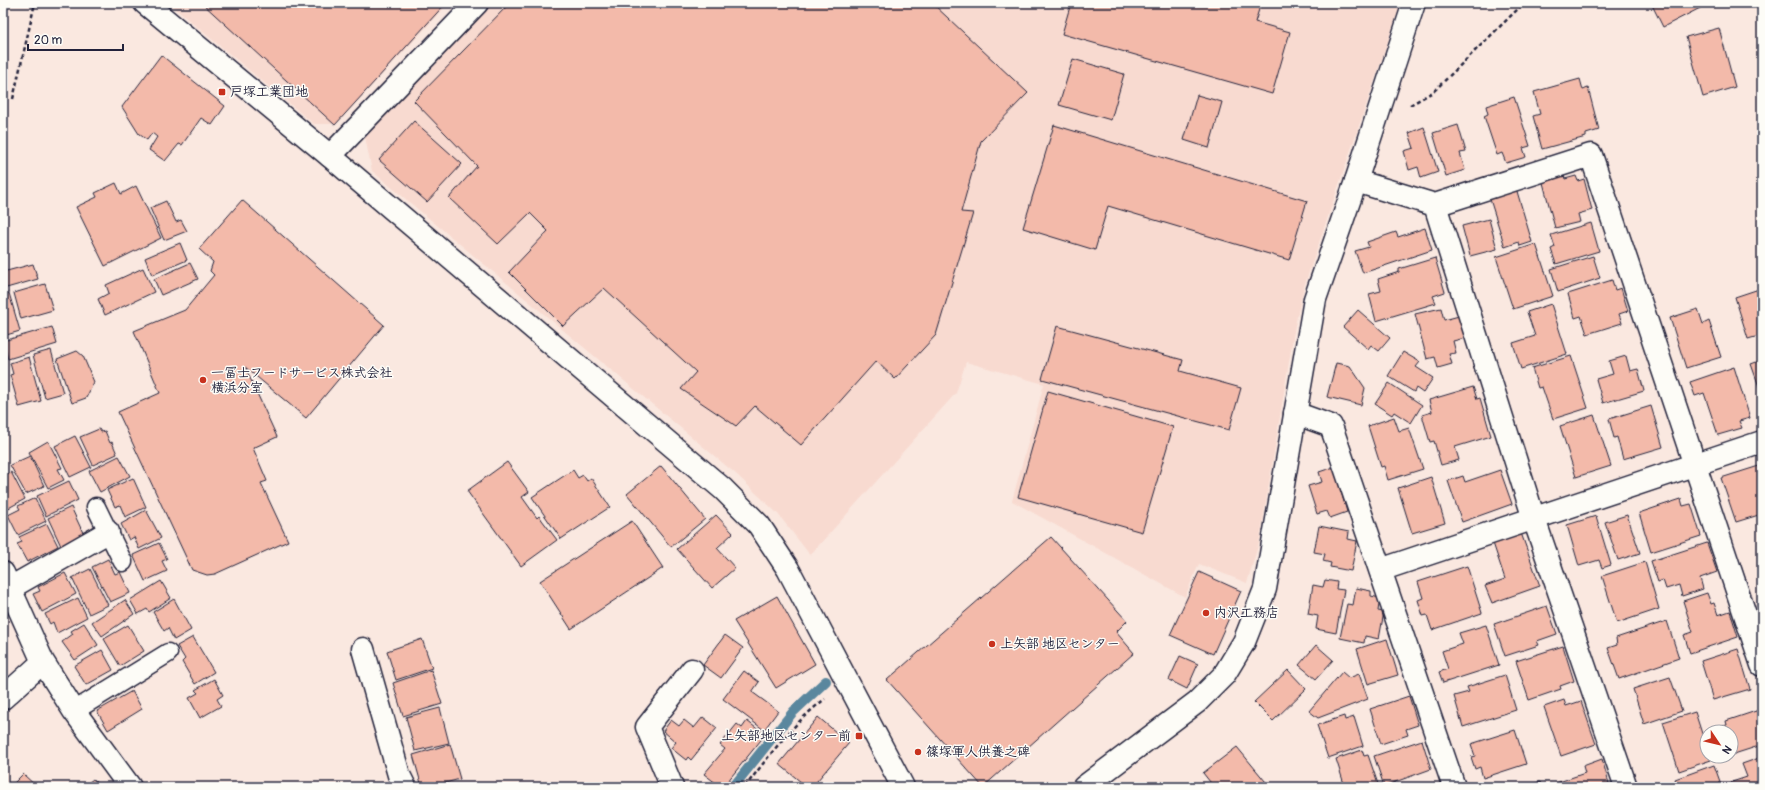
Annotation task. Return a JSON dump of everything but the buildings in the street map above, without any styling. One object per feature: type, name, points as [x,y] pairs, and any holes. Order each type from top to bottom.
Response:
[{"type":"street","points":[[145,3],[330,156],[716,484],[759,525],[788,569],[903,787]]},
{"type":"street","points":[[330,156],[477,3]]},
{"type":"street","points":[[1084,787],[1197,702],[1224,675],[1244,642],[1265,589],[1315,299],[1356,181],[1414,3]]},
{"type":"street","points":[[1356,181],[1435,205],[1591,155],[1694,466],[1762,665]]},
{"type":"street","points":[[1435,205],[1534,519],[1626,787]]},
{"type":"street","points":[[1295,413],[1331,426],[1454,787]]},
{"type":"street","points":[[1380,570],[1762,442]]},
{"type":"street","points":[[108,532],[7,580],[43,662],[74,711],[130,787]]},
{"type":"street","points":[[363,649],[399,775],[405,787]]},
{"type":"street","points":[[3,698],[43,662]]},
{"type":"street","points":[[672,787],[647,727],[692,670]]},
{"type":"lane","points":[[96,507],[123,562]]},
{"type":"lane","points":[[74,711],[168,653]]},
{"type":"path","points":[[13,99],[35,3]]},
{"type":"path","points":[[1433,92],[1524,3]]},
{"type":"path","points":[[745,787],[787,734],[815,706],[848,683]]},
{"type":"shaded area","points":[[168,3],[449,3],[336,124],[314,124]]},
{"type":"shaded area","points":[[493,3],[1401,3],[1304,287],[1295,325],[1260,539],[1247,583],[1199,564],[1185,597],[1012,501],[1044,384],[966,362],[956,393],[810,555],[778,514],[736,474],[372,171],[365,137]]},
{"type":"waterway","points":[[733,787],[793,712],[826,681]]},
{"type":"place","name":"戸塚工業団地","points":[[222,92]]},
{"type":"place","name":"一冨士フードサービス株式会社 横浜分室","points":[[203,380]]},
{"type":"place","name":"内沢工務店","points":[[1206,613]]},
{"type":"place","name":"上矢部 地区センター","points":[[992,644]]},
{"type":"place","name":"上矢部地区センター前","points":[[859,736]]},
{"type":"place","name":"篠塚軍人供養之碑","points":[[918,752]]}]
